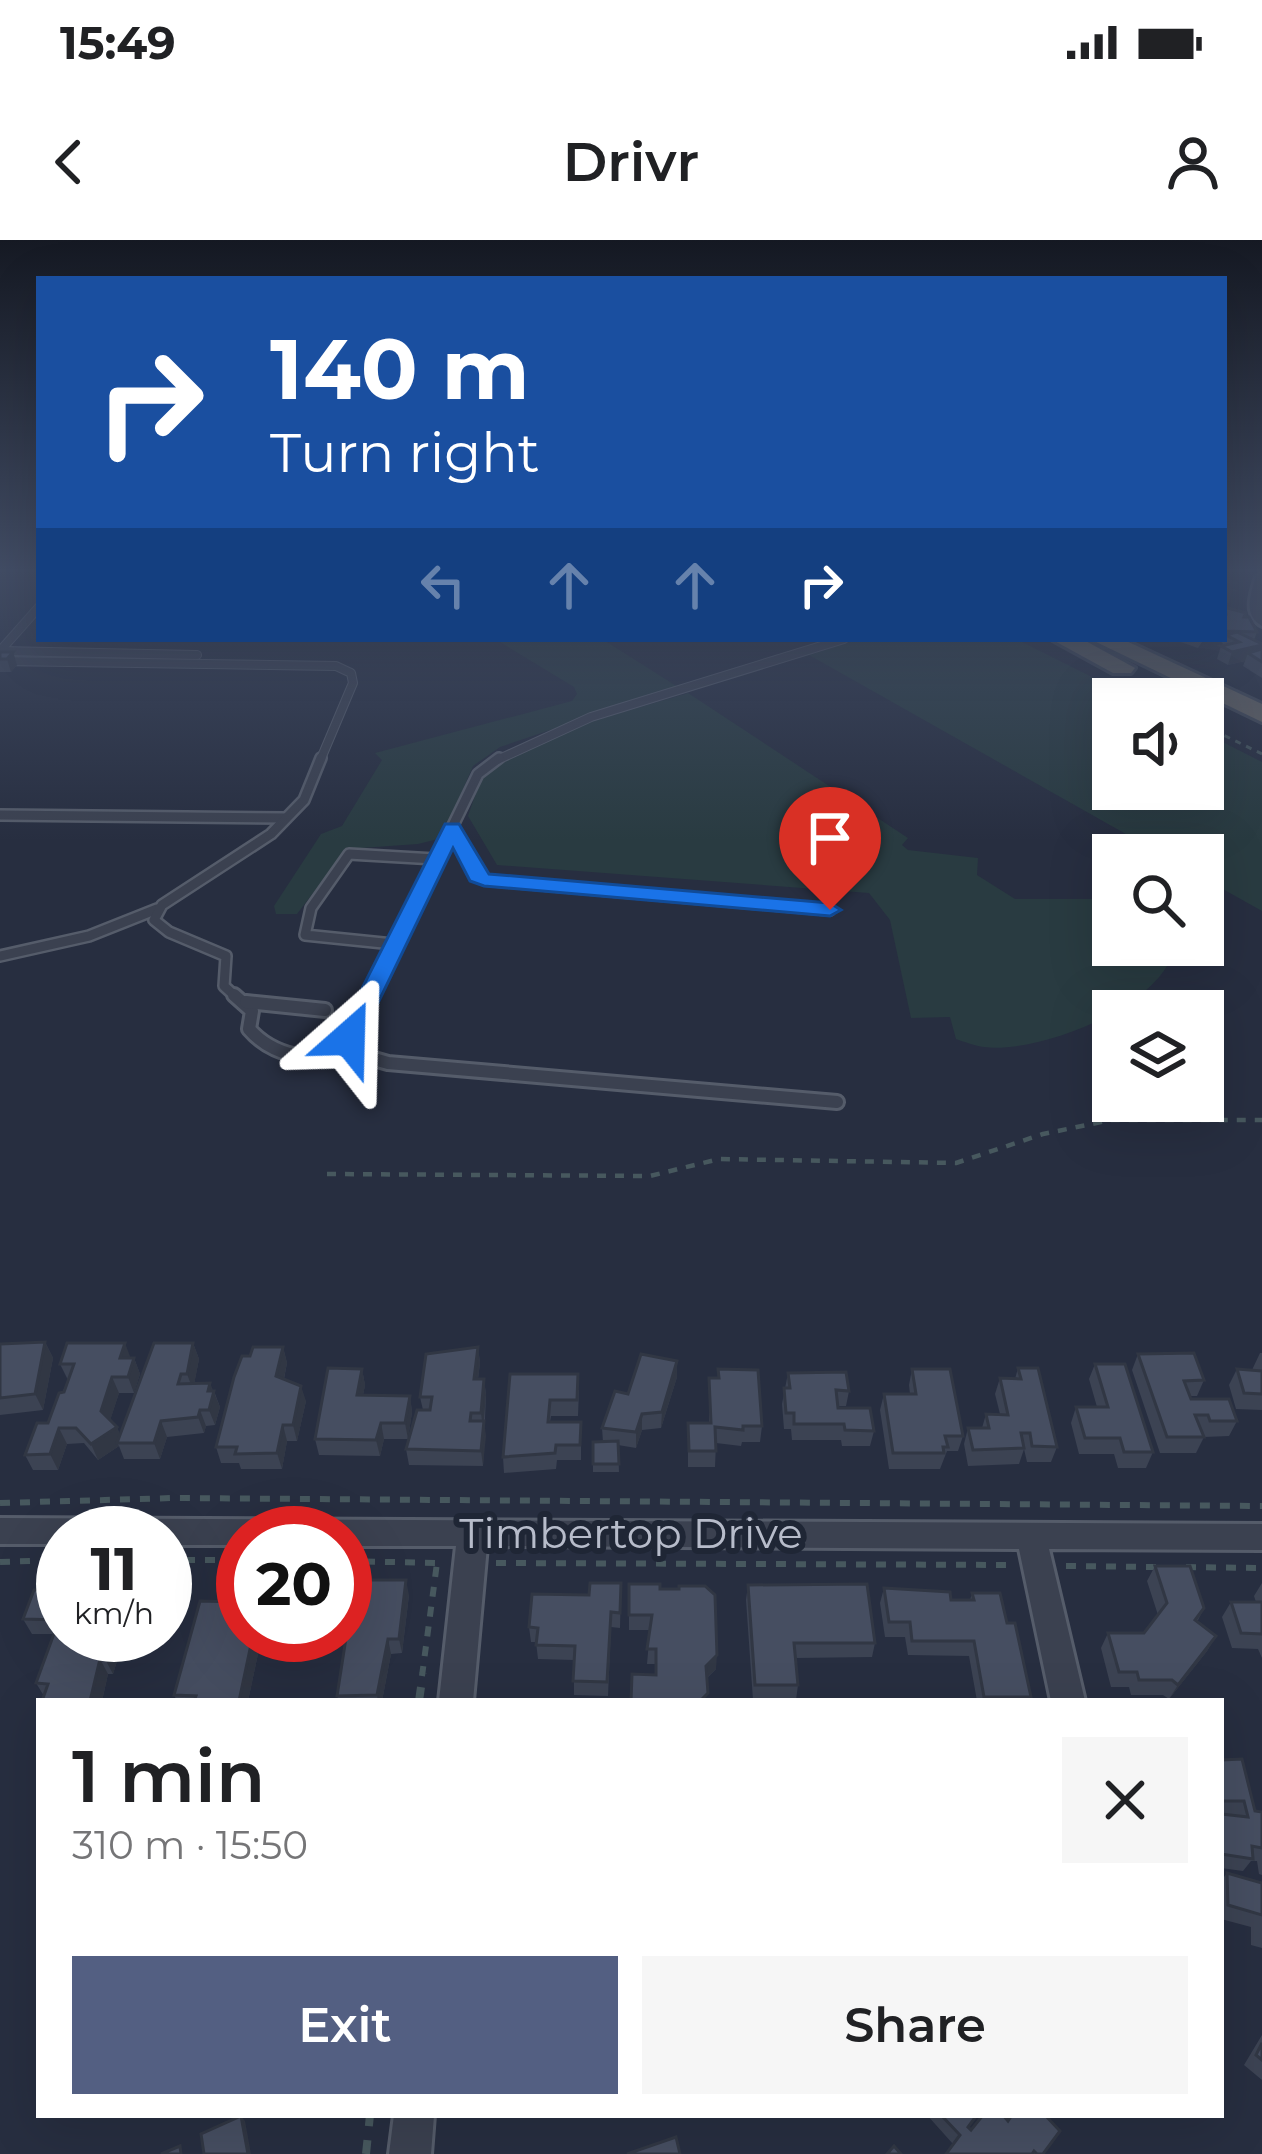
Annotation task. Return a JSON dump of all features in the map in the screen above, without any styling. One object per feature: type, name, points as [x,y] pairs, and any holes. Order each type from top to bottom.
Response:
[{"type":"highway","points":[[1112,662],[1144,678]]},
{"type":"highway","points":[[1152,662],[1262,714]]},
{"type":"highway","points":[[1224,716],[1262,734]]},
{"type":"street","name":"Timbertop Drive","points":[[0,1531],[1262,1537]]},
{"type":"street","points":[[456,1698],[473,1532]]},
{"type":"street","points":[[1031,1535],[1067,1698]]},
{"type":"street","points":[[410,2154],[414,2118]]},
{"type":"lane","points":[[131,662],[298,664]]},
{"type":"lane","points":[[0,956],[88,936],[158,909],[271,834],[304,800],[353,682],[351,674],[336,666],[276,662]]},
{"type":"lane","points":[[388,1063],[368,1057],[349,1038],[478,774],[512,748],[773,662]]},
{"type":"lane","points":[[0,815],[286,818]]},
{"type":"lane","points":[[452,828],[477,877],[484,880],[830,910]]},
{"type":"lane","points":[[393,944],[305,935],[311,908],[350,854],[436,859]]},
{"type":"lane","points":[[158,909],[154,920],[160,928],[214,946],[226,956],[224,986],[252,1011],[248,1022],[253,1035],[274,1050],[837,1102]]},
{"type":"lane","points":[[245,1002],[325,1010]]},
{"type":"path","points":[[1224,735],[1262,754]]},
{"type":"path","points":[[327,1174],[650,1176],[719,1159],[956,1163],[1042,1134],[1111,1120],[1262,1120]]},
{"type":"path","points":[[0,1503],[174,1498],[1262,1506]]},
{"type":"path","points":[[0,1562],[36,1561]]},
{"type":"path","points":[[372,1562],[451,1563]]},
{"type":"path","points":[[419,1698],[437,1563]]},
{"type":"path","points":[[490,1563],[1016,1565]]},
{"type":"path","points":[[1060,1566],[1262,1568]]},
{"type":"path","points":[[366,2154],[370,2118]]},
{"type":"shaded area","points":[[533,662],[639,662],[678,687],[500,747],[473,766],[442,838],[347,849],[297,914],[276,914],[274,906],[321,834],[342,826],[382,760],[375,753],[572,701],[577,694],[574,687]]},
{"type":"shaded area","points":[[822,662],[1063,662],[1094,678],[1092,810],[1224,810],[1224,743],[1262,762],[1262,911],[1224,890],[1224,834],[1126,834]]},
{"type":"shaded area","points":[[688,693],[908,838],[902,845],[908,850],[978,858],[977,875],[1015,899],[1092,899],[1092,966],[1167,967],[1145,990],[1092,990],[1092,1023],[1067,1034],[1008,1047],[981,1046],[956,1039],[950,1017],[911,1018],[890,920],[869,893],[497,865],[468,816],[487,772],[523,748]]},
{"type":"building","points":[[45,1342],[35,1394],[0,1398],[0,1344]]},
{"type":"building","points":[[67,1343],[125,1343],[120,1358],[134,1358],[128,1377],[112,1377],[101,1411],[117,1427],[91,1444],[76,1428],[59,1428],[50,1454],[25,1455],[37,1423],[48,1423],[59,1393],[64,1392],[74,1364],[60,1364]]},
{"type":"building","points":[[154,1343],[193,1343],[187,1374],[181,1374],[178,1384],[210,1383],[208,1391],[214,1391],[209,1410],[200,1410],[198,1417],[161,1421],[154,1443],[117,1443]]},
{"type":"building","points":[[253,1347],[283,1347],[276,1376],[301,1386],[293,1425],[283,1425],[277,1453],[235,1454],[237,1447],[216,1447],[234,1377],[242,1356],[250,1356]]},
{"type":"building","points":[[478,1347],[474,1379],[484,1379],[481,1413],[471,1413],[470,1421],[484,1421],[481,1451],[406,1449],[417,1410],[430,1410],[432,1397],[420,1397],[426,1354]]},
{"type":"building","points":[[1194,1353],[1204,1380],[1184,1381],[1191,1399],[1229,1399],[1237,1421],[1210,1421],[1208,1415],[1195,1415],[1204,1437],[1167,1437],[1138,1354]]},
{"type":"building","points":[[641,1354],[677,1361],[662,1412],[642,1414],[636,1432],[602,1428],[615,1391],[628,1394]]},
{"type":"building","points":[[1095,1364],[1125,1364],[1153,1452],[1124,1452],[1120,1438],[1085,1438],[1076,1407],[1108,1407]]},
{"type":"building","points":[[328,1368],[362,1369],[357,1395],[410,1396],[405,1423],[381,1423],[376,1440],[315,1439]]},
{"type":"building","points":[[1018,1368],[1038,1368],[1057,1447],[1032,1446],[1030,1433],[1021,1433],[1024,1448],[973,1450],[968,1428],[989,1428],[986,1414],[1008,1415],[1000,1378],[1021,1379]]},
{"type":"building","points":[[718,1369],[758,1370],[762,1426],[715,1427],[716,1451],[689,1451],[688,1423],[711,1423],[709,1378],[719,1378]]},
{"type":"building","points":[[912,1369],[950,1369],[963,1436],[945,1436],[948,1447],[943,1447],[944,1453],[893,1453],[884,1394],[916,1394]]},
{"type":"building","points":[[1237,1369],[1262,1371],[1262,1394],[1244,1393]]},
{"type":"building","points":[[846,1372],[849,1391],[836,1390],[838,1408],[870,1408],[874,1431],[845,1430],[844,1424],[794,1424],[794,1413],[786,1413],[788,1373]]},
{"type":"building","points":[[510,1374],[578,1374],[577,1400],[550,1400],[548,1422],[581,1422],[580,1445],[556,1445],[555,1453],[503,1457]]},
{"type":"building","points":[[618,1441],[619,1464],[593,1464],[593,1442]]},
{"type":"building","points":[[1155,1566],[1190,1566],[1204,1608],[1195,1620],[1216,1636],[1178,1685],[1172,1680],[1139,1680],[1137,1672],[1119,1672],[1108,1633],[1144,1633],[1167,1603]]},
{"type":"building","points":[[372,1580],[406,1580],[399,1639],[388,1639],[377,1695],[337,1696],[342,1662],[372,1662]]},
{"type":"building","points":[[590,1583],[621,1583],[620,1613],[611,1612],[607,1682],[573,1681],[575,1646],[536,1645],[538,1628],[529,1627],[532,1594],[589,1595]]},
{"type":"building","points":[[629,1584],[660,1584],[660,1589],[705,1586],[715,1595],[717,1655],[706,1666],[708,1693],[703,1698],[631,1698],[632,1674],[656,1675],[656,1649],[647,1649],[652,1615],[629,1615]]},
{"type":"building","points":[[867,1584],[875,1643],[794,1643],[798,1685],[755,1685],[748,1585]]},
{"type":"building","points":[[884,1588],[950,1592],[951,1600],[974,1600],[972,1593],[1000,1593],[1007,1623],[1015,1623],[1031,1697],[984,1697],[974,1641],[912,1641],[910,1622],[889,1622]]},
{"type":"building","points":[[34,1590],[36,1590],[36,1619],[23,1619]]},
{"type":"building","points":[[200,1601],[216,1601],[216,1662],[247,1662],[240,1698],[174,1695],[183,1662],[192,1662],[192,1630]]},
{"type":"building","points":[[1231,1602],[1262,1602],[1262,1634],[1241,1633]]},
{"type":"building","points":[[44,1662],[99,1662],[91,1698],[43,1698],[48,1684],[36,1683]]},
{"type":"building","points":[[1242,1759],[1255,1811],[1262,1812],[1262,1848],[1252,1846],[1253,1859],[1224,1854],[1224,1814],[1248,1817],[1244,1801],[1224,1801],[1224,1760]]},
{"type":"building","points":[[1227,1873],[1262,1883],[1262,1915],[1228,1905]]},
{"type":"building","points":[[241,2118],[248,2154],[204,2154],[201,2134]]},
{"type":"building","points":[[944,2118],[975,2118],[968,2127],[971,2130],[981,2118],[1048,2118],[1060,2131],[1043,2154],[946,2154],[960,2135]]},
{"type":"building","points":[[676,2137],[680,2154],[627,2154]]},
{"type":"route","points":[[349,1038],[452,828],[477,877],[484,880],[830,910]]}]
